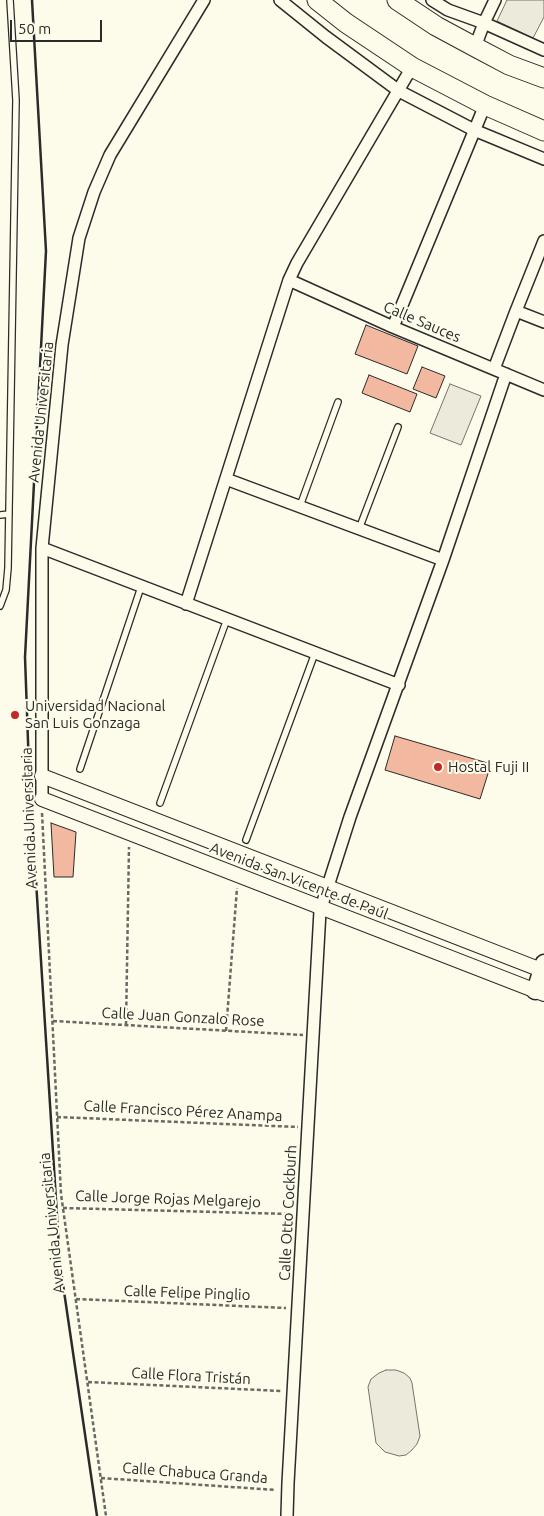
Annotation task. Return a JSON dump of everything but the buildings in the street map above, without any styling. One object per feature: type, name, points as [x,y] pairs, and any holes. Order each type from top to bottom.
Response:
[{"type":"highway","points":[[318,0],[412,67],[485,105],[544,131]]},
{"type":"highway","points":[[398,0],[436,26],[475,47],[509,65],[544,78]]},
{"type":"main road","points":[[540,992],[543,968]]},
{"type":"street","name":"Avenida Universitaria","points":[[42,799],[42,548],[62,345],[79,238],[94,192],[110,155],[204,0]]},
{"type":"street","points":[[280,0],[348,54],[399,91],[474,130],[544,159]]},
{"type":"street","points":[[432,0],[448,10],[484,23],[544,50]]},
{"type":"street","points":[[475,47],[495,0]]},
{"type":"street","points":[[186,604],[289,280],[297,263],[412,67]]},
{"type":"street","points":[[393,327],[485,105]]},
{"type":"street","points":[[494,369],[544,240]]},
{"type":"street","name":"Calle Sauces","points":[[289,280],[393,327],[544,390]]},
{"type":"street","points":[[516,311],[544,322]]},
{"type":"street","name":"Calle Otto Cockburh","points":[[287,1516],[320,911],[350,817],[443,560],[506,374]]},
{"type":"street","points":[[226,479],[443,560]]},
{"type":"street","points":[[42,548],[399,684]]},
{"type":"street","name":"Avenida San Vicente de Paúl","points":[[42,776],[543,968]]},
{"type":"street","name":"Avenida San Vicente de Paúl","points":[[42,799],[540,992]]},
{"type":"lane","points":[[0,606],[6,590],[9,514],[16,100],[10,0]]},
{"type":"lane","points":[[300,506],[338,402]]},
{"type":"lane","points":[[359,529],[398,426]]},
{"type":"lane","points":[[0,515],[9,514]]},
{"type":"lane","points":[[80,769],[141,587]]},
{"type":"lane","points":[[160,803],[227,619]]},
{"type":"lane","points":[[246,840],[315,652]]},
{"type":"path","name":"Avenida Universitaria","points":[[42,799],[61,1194],[106,1516]]},
{"type":"path","points":[[126,1025],[129,833]]},
{"type":"path","points":[[226,1031],[238,875]]},
{"type":"path","name":"Calle Juan Gonzalo Rose","points":[[52,1021],[313,1035]]},
{"type":"path","name":"Calle Francisco Pérez Anampa","points":[[57,1117],[308,1128]]},
{"type":"path","name":"Calle Jorge Rojas Melgarejo","points":[[63,1208],[303,1215]]},
{"type":"path","name":"Calle Felipe Pinglio","points":[[76,1299],[298,1308]]},
{"type":"path","name":"Calle Flora Tristán","points":[[88,1382],[293,1392]]},
{"type":"path","name":"Calle Chabuca Granda","points":[[101,1478],[288,1491]]},
{"type":"shaded area","points":[[507,0],[544,0],[544,17],[533,38],[497,21]]},
{"type":"shaded area","points":[[450,384],[481,396],[461,445],[430,433]]},
{"type":"shaded area","points":[[386,1370],[396,1370],[404,1373],[410,1378],[412,1383],[420,1436],[417,1444],[406,1455],[399,1456],[385,1452],[376,1443],[368,1387],[371,1379]]},
{"type":"wall","points":[[32,0],[46,251],[25,657],[29,769],[60,1264],[97,1516]]},
{"type":"place","name":"Universidad Nacional San Luis Gonzaga","points":[[15,715]]},
{"type":"place","name":"Hostal Fuji II","points":[[438,767]]}]
